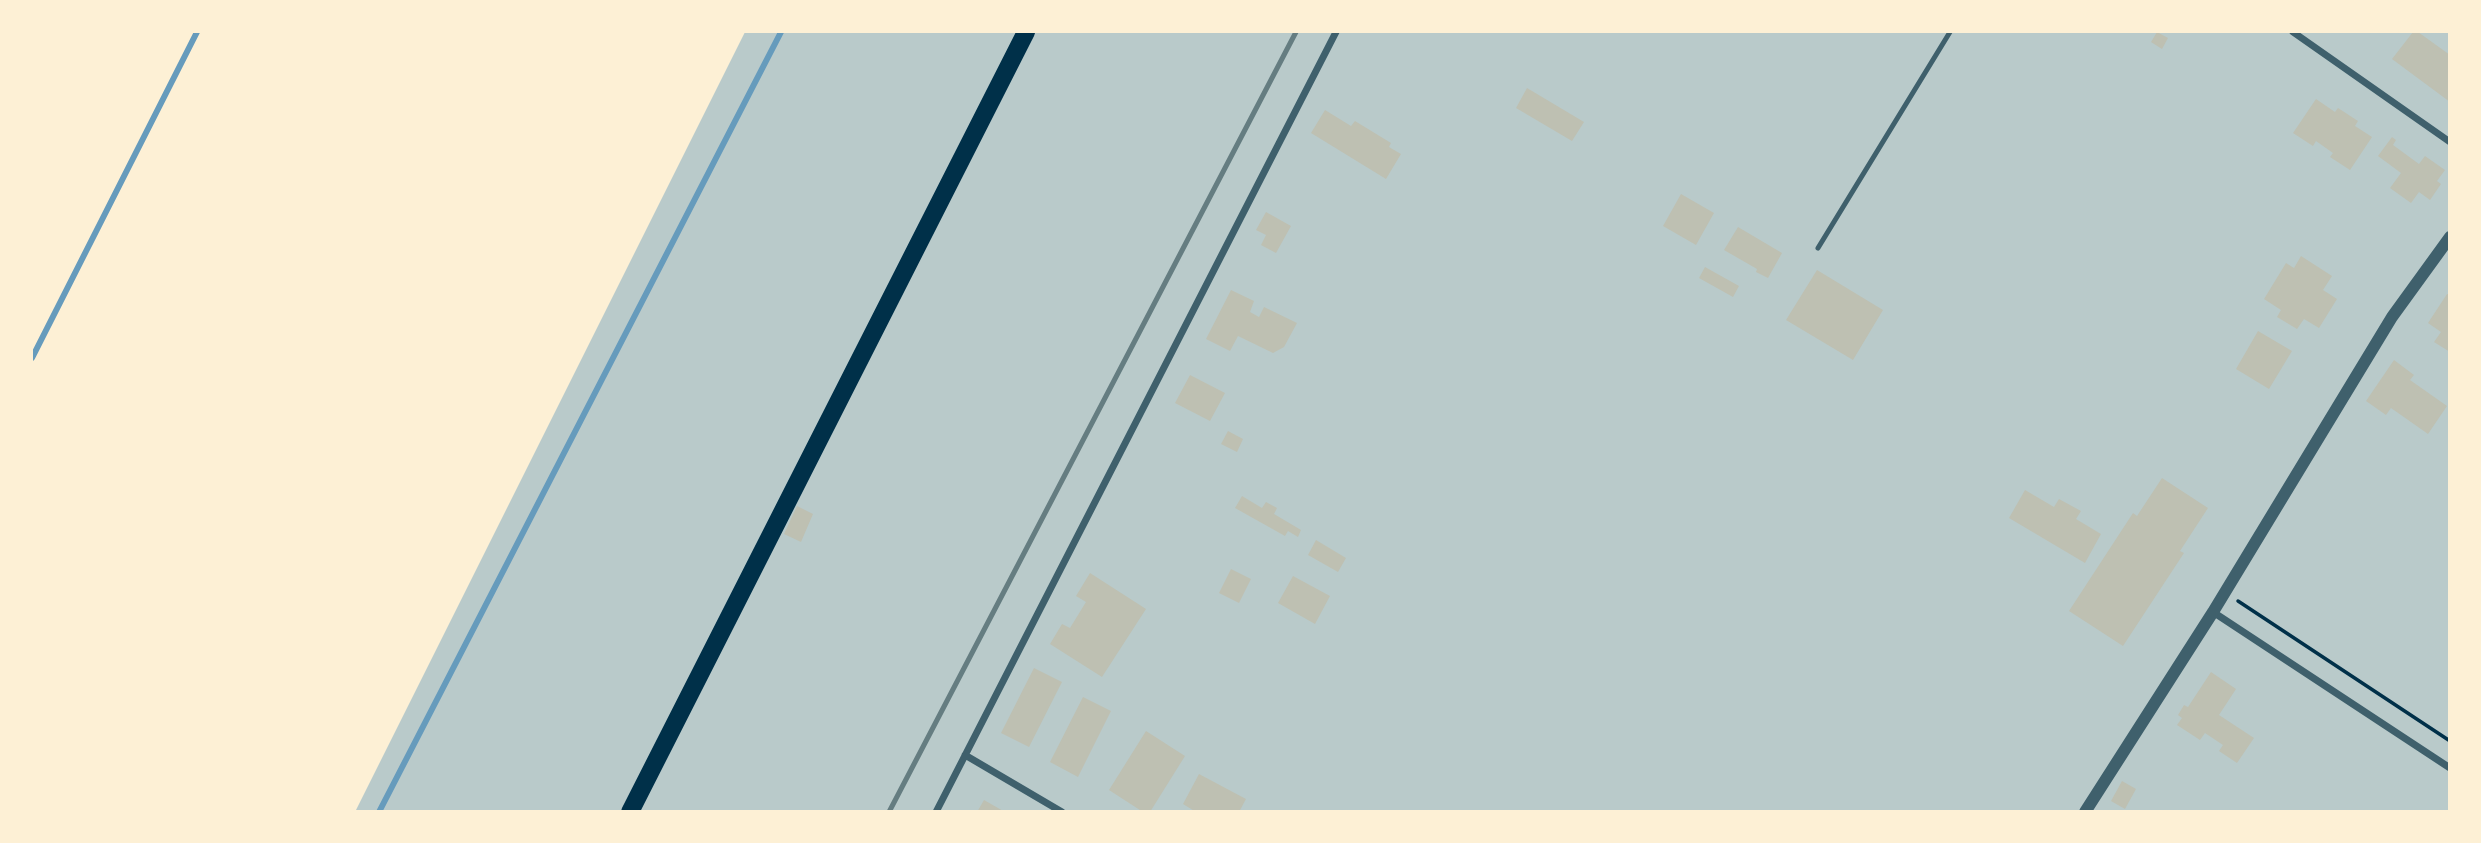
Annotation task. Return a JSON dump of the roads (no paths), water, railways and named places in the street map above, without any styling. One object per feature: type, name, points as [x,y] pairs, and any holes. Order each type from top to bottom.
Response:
[{"type":"main road","points":[[630,811],[1026,32]]},
{"type":"street","points":[[936,811],[1336,32]]},
{"type":"street","points":[[2293,32],[2449,142]]},
{"type":"street","points":[[2085,811],[2225,593],[2392,317],[2449,237]]},
{"type":"street","points":[[2213,612],[2449,768]]},
{"type":"street","points":[[965,755],[1062,811]]},
{"type":"lane","points":[[1818,248],[1950,32]]},
{"type":"waterway","points":[[32,358],[197,32]]},
{"type":"waterway","points":[[379,812],[781,32]]},
{"type":"railway","points":[[889,812],[1296,32]]}]
